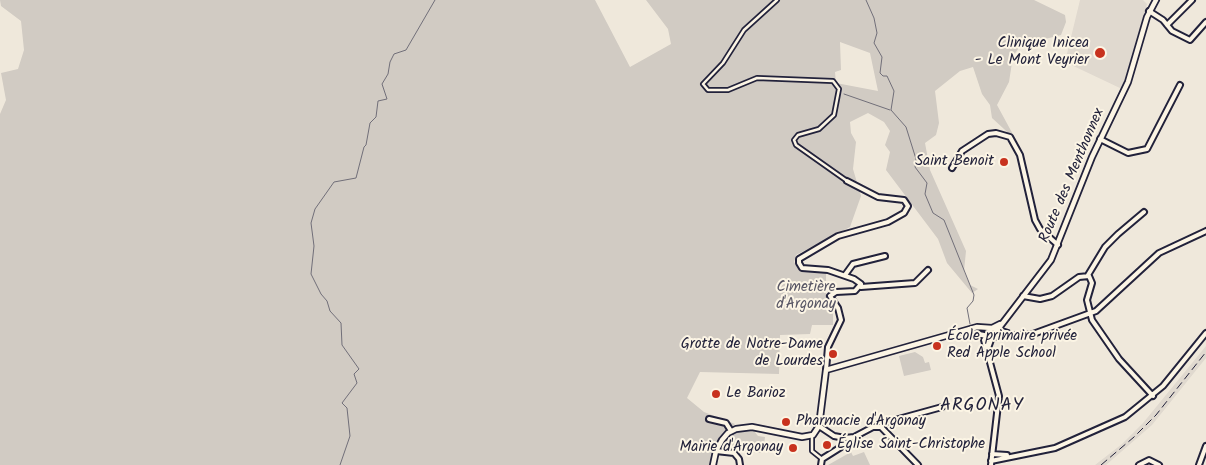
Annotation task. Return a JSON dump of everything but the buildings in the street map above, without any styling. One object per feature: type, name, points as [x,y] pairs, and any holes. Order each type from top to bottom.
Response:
[{"type":"street","points":[[777,0],[744,30],[723,63],[703,84],[708,90],[728,90],[757,78],[833,81],[839,89],[834,115],[819,129],[798,135],[794,140],[796,145],[848,181],[878,197],[904,200],[908,206],[904,213],[888,222],[838,236],[799,259],[799,263],[802,268],[824,269],[857,280],[861,287]]},
{"type":"street","name":"Route des Menthonnex","points":[[992,337],[994,329],[1002,323],[1045,268],[1058,245],[1100,140],[1128,82],[1149,11],[1156,0]]},
{"type":"street","points":[[1167,25],[1192,0]]},
{"type":"street","points":[[1149,11],[1172,31],[1190,40],[1206,22]]},
{"type":"street","points":[[1100,140],[1128,152],[1146,149],[1180,85]]},
{"type":"street","points":[[952,168],[962,151],[988,134],[996,132],[1010,137],[1020,155],[1035,220],[1040,229],[1058,245]]},
{"type":"street","points":[[1022,296],[1040,299],[1052,296],[1079,277],[1088,275],[1112,240],[1144,212]]},
{"type":"street","points":[[964,331],[977,333],[985,337],[1033,334],[1090,314],[1111,299],[1159,254],[1206,232]]},
{"type":"street","points":[[845,276],[853,264],[886,256]]},
{"type":"street","points":[[822,459],[812,451],[810,436],[819,426],[828,347],[841,320],[838,308],[830,296],[836,292],[855,291],[861,287],[916,283],[928,270]]},
{"type":"street","points":[[1088,275],[1092,283],[1087,297],[1090,314],[1095,325],[1119,359],[1152,396]]},
{"type":"street","points":[[826,370],[977,327],[994,329],[1010,334]]},
{"type":"street","points":[[985,337],[994,329]]},
{"type":"street","points":[[985,337],[986,351],[995,375],[999,396],[991,463],[1009,456],[1060,447],[1122,419],[1163,386],[1206,333]]},
{"type":"street","points":[[986,351],[992,337]]},
{"type":"street","points":[[881,427],[884,423],[942,407]]},
{"type":"street","points":[[709,419],[726,423],[731,431]]},
{"type":"street","points":[[819,426],[834,436],[850,438],[873,427],[881,427],[918,465]]},
{"type":"street","points":[[713,465],[716,451],[731,431],[752,427],[810,436]]},
{"type":"street","points":[[821,465],[822,459],[849,442],[850,438]]},
{"type":"street","points":[[1199,465],[1206,446]]},
{"type":"street","points":[[716,451],[734,453],[739,459],[740,465]]},
{"type":"street","points":[[992,454],[1009,456]]},
{"type":"street","points":[[1139,465],[1149,460],[1159,465]]},
{"type":"shaded area","name":"Clinique Inicea - Le Mont Veyrier","points":[[1080,0],[1143,0],[1147,4],[1122,89],[1065,62]]},
{"type":"shaded area","points":[[1206,346],[1206,358],[1152,425],[1106,465],[1095,465],[1122,444],[1143,423]]},
{"type":"green space","name":"Cimetière d'Argonay","points":[[0,0],[595,0],[630,67],[671,44],[668,29],[646,0],[1034,0],[1065,15],[1066,22],[1061,35],[1021,45],[1013,56],[1009,82],[997,105],[1016,140],[992,118],[990,105],[982,94],[973,67],[960,71],[935,91],[939,123],[936,135],[925,143],[930,170],[966,251],[964,271],[970,285],[978,289],[972,293],[947,263],[938,239],[886,170],[890,152],[885,145],[890,131],[884,122],[868,113],[850,122],[851,133],[856,142],[853,169],[861,196],[850,227],[796,255],[794,262],[799,270],[826,272],[826,306],[833,306],[833,325],[812,325],[810,334],[780,335],[779,374],[700,372],[687,398],[704,412],[735,424],[724,435],[712,465],[0,465],[0,114],[6,100],[1,73],[18,69],[24,50],[21,21],[1,6]],"holes":[[[840,42],[870,53],[878,91],[836,83],[835,72],[841,70]]]},
{"type":"green space","points":[[915,352],[923,357],[925,363],[929,362],[931,370],[904,376],[899,356]]},
{"type":"green space","points":[[743,430],[754,431],[758,436],[765,437],[763,453],[727,451],[721,448],[731,435]]},
{"type":"green space","points":[[851,452],[853,456],[864,452],[870,465],[828,465]]},
{"type":"waterway","points":[[340,465],[350,436],[347,408],[342,403],[357,383],[354,374],[359,369],[342,345],[341,323],[330,311],[327,301],[321,294],[311,274],[314,246],[311,223],[315,209],[334,182],[356,178],[366,145],[370,123],[376,117],[378,101],[387,99],[382,84],[388,74],[390,62],[394,54],[406,50],[435,0]]},
{"type":"waterway","points":[[866,0],[874,18],[877,33],[874,43],[882,57],[880,73],[883,76],[887,76],[894,91],[891,110],[906,127],[916,159],[915,167],[927,183],[925,194],[933,213],[944,220],[974,295],[973,301],[967,308],[970,324]]},
{"type":"waterway","points":[[844,94],[890,110]]},
{"type":"railway","points":[[1101,465],[1156,415],[1206,352]]},
{"type":"place","name":"Clinique Inicea - Le Mont Veyrier","points":[[1100,53]]},
{"type":"place","name":"Saint Benoit","points":[[1004,162]]},
{"type":"place","name":"École primaire privée Red Apple School","points":[[937,346]]},
{"type":"place","name":"Grotte de Notre-Dame de Lourdes","points":[[833,354]]},
{"type":"place","name":"Le Barioz","points":[[716,394]]},
{"type":"place","name":"Pharmacie d'Argonay","points":[[786,422]]},
{"type":"place","name":"Église Saint-Christophe","points":[[827,445]]},
{"type":"place","name":"Mairie d'Argonay","points":[[793,448]]},
{"type":"district","name":"ARGONAY","points":[[982,407]]}]
